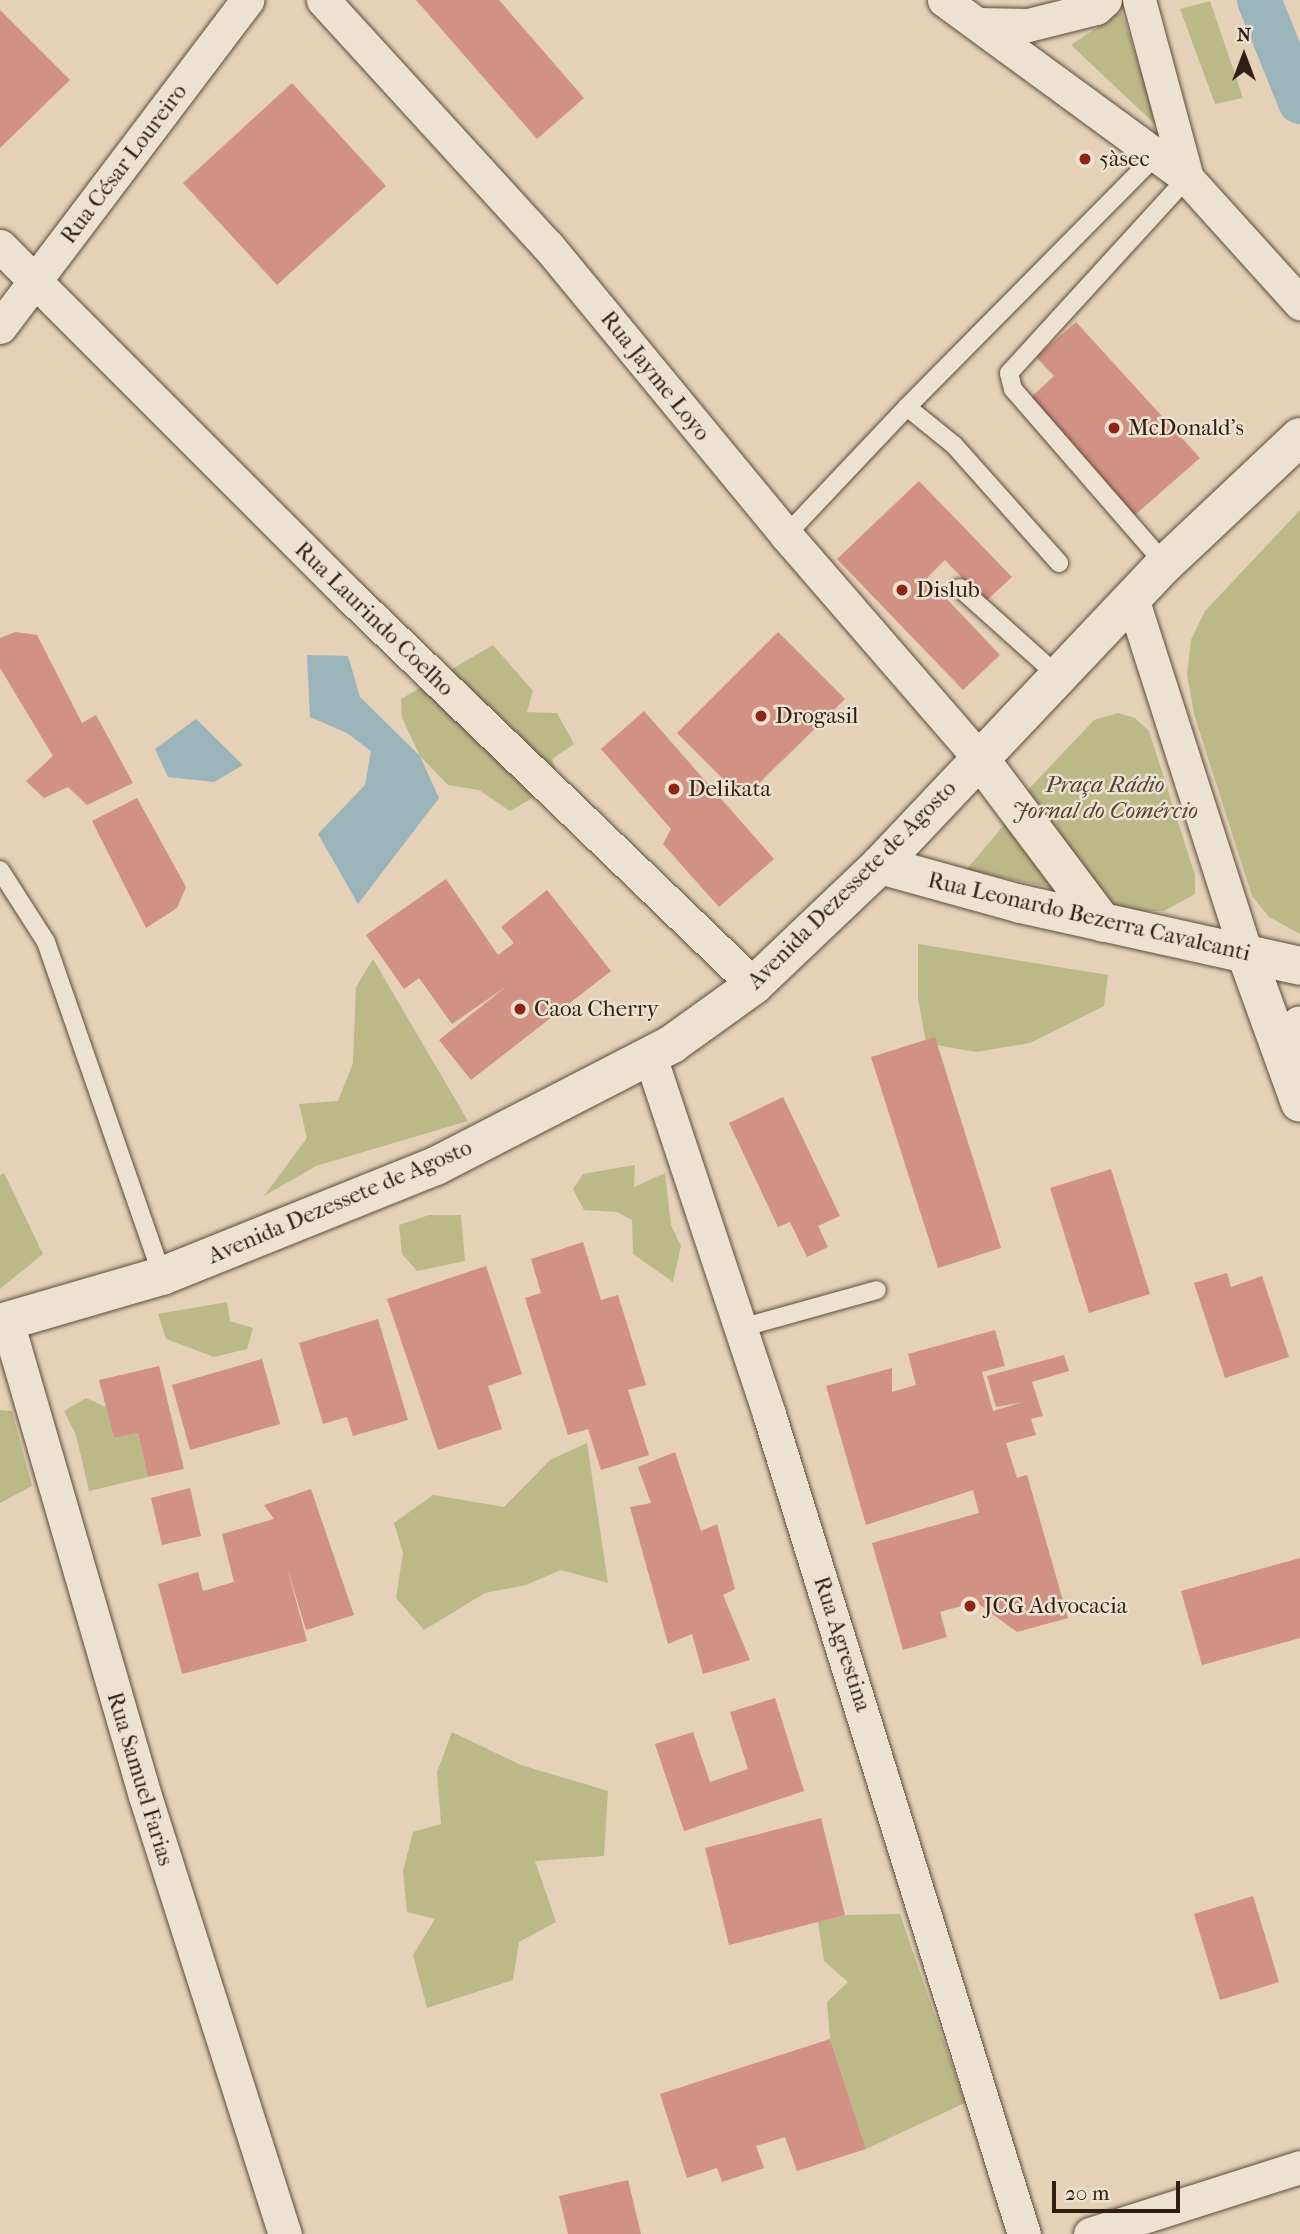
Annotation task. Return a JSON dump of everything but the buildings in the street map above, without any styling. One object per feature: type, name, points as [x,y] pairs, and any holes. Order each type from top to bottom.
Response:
[{"type":"main road","name":"Avenida Dezessete de Agosto","points":[[4,1322],[162,1276],[436,1166],[650,1056],[754,985],[880,865],[1132,598],[1300,437]]},
{"type":"main road","points":[[979,758],[1103,923]]},
{"type":"main road","name":"Rua Leonardo Bezerra Cavalcanti","points":[[880,865],[1103,923],[1300,966]]},
{"type":"main road","points":[[1246,954],[1300,1102]]},
{"type":"main road","points":[[1286,1063],[1300,1025]]},
{"type":"street","name":"Rua César Loureiro","points":[[0,327],[247,0]]},
{"type":"street","name":"Rua Jayme Loyo","points":[[323,0],[548,246],[786,535],[979,758]]},
{"type":"street","points":[[944,0],[980,24],[1153,157],[1187,178],[1300,303]]},
{"type":"street","points":[[980,24],[1028,25],[1096,8],[1105,0]]},
{"type":"street","points":[[1139,0],[1187,178]]},
{"type":"street","name":"Rua Laurindo Coelho","points":[[0,246],[35,284],[351,597],[754,985]]},
{"type":"street","points":[[1132,598],[1246,954]]},
{"type":"street","name":"Rua Agrestina","points":[[650,1056],[741,1328],[1024,2234]]},
{"type":"street","name":"Rua Samuel Farias","points":[[4,1322],[145,1796],[285,2234]]},
{"type":"street","points":[[1090,2234],[1300,2167]]},
{"type":"lane","points":[[786,535],[907,407],[1153,157]]},
{"type":"lane","points":[[1166,564],[1013,389],[1009,373],[1187,178]]},
{"type":"lane","points":[[907,407],[954,445],[1059,563]]},
{"type":"lane","points":[[960,588],[1058,676]]},
{"type":"lane","points":[[0,870],[46,942],[162,1276]]},
{"type":"lane","points":[[741,1328],[877,1290]]},
{"type":"green space","points":[[1210,1],[1243,98],[1215,104],[1180,9]]},
{"type":"green space","points":[[1121,11],[1160,129],[1071,45]]},
{"type":"green space","name":"Praça Rádio Jornal do Comércio","points":[[1300,510],[1300,934],[1269,917],[1252,896],[1194,714],[1187,675],[1191,640],[1205,611]]},
{"type":"green space","points":[[493,645],[533,691],[527,712],[557,713],[574,744],[552,759],[560,782],[510,811],[479,790],[448,785],[420,756],[402,718],[401,699]]},
{"type":"green space","name":"Praça Rádio Jornal do Comércio","points":[[1118,713],[1135,718],[1149,731],[1195,875],[1195,894],[1164,911],[1111,911],[1024,794],[1094,720]]},
{"type":"green space","name":"Praça Rádio Jornal do Comércio","points":[[1010,818],[1058,889],[966,870]]},
{"type":"green space","points":[[918,944],[1108,975],[1104,1006],[1030,1043],[976,1052],[926,1043],[918,998]]},
{"type":"green space","points":[[373,959],[468,1121],[316,1166],[264,1196],[307,1138],[299,1104],[338,1101],[353,1063],[356,987]]},
{"type":"green space","points":[[635,1165],[634,1187],[665,1173],[671,1225],[681,1246],[673,1282],[633,1254],[632,1220],[617,1212],[584,1210],[573,1189],[583,1174]]},
{"type":"green space","points":[[4,1173],[43,1254],[0,1289],[0,1175]]},
{"type":"green space","points":[[429,1215],[461,1215],[465,1261],[417,1271],[402,1254],[399,1225]]},
{"type":"green space","points":[[227,1302],[230,1321],[253,1328],[247,1349],[214,1357],[166,1339],[158,1314]]},
{"type":"green space","points":[[86,1398],[106,1407],[114,1438],[138,1433],[148,1477],[89,1491],[76,1435],[64,1411]]},
{"type":"green space","points":[[0,1410],[12,1411],[32,1486],[0,1503]]},
{"type":"green space","points":[[587,1443],[608,1583],[561,1570],[526,1585],[485,1593],[424,1630],[396,1598],[403,1553],[394,1523],[433,1495],[504,1507],[550,1460]]},
{"type":"green space","points":[[452,1732],[521,1765],[608,1791],[604,1856],[535,1861],[556,1922],[519,1942],[513,1980],[427,2008],[413,1955],[435,1919],[407,1912],[403,1871],[413,1832],[441,1824],[437,1772]]},
{"type":"green space","points":[[900,1914],[965,2103],[866,2149],[830,2039],[827,2002],[848,1982],[824,1961],[818,1922],[845,1915]]},
{"type":"water","points":[[307,655],[348,656],[360,697],[420,756],[439,798],[358,904],[318,834],[365,785],[371,751],[347,733],[310,717]]},
{"type":"water","points":[[196,719],[243,765],[214,782],[168,777],[155,749]]},
{"type":"waterway","points":[[1259,0],[1300,102]]},
{"type":"place","name":"5àsec","points":[[1085,159]]},
{"type":"place","name":"McDonald's","points":[[1114,428]]},
{"type":"place","name":"Dislub","points":[[902,590]]},
{"type":"place","name":"Drogasil","points":[[761,716]]},
{"type":"place","name":"Delikata","points":[[674,789]]},
{"type":"place","name":"Caoa Cherry","points":[[520,1009]]},
{"type":"place","name":"JCG Advocacia","points":[[970,1606]]}]
